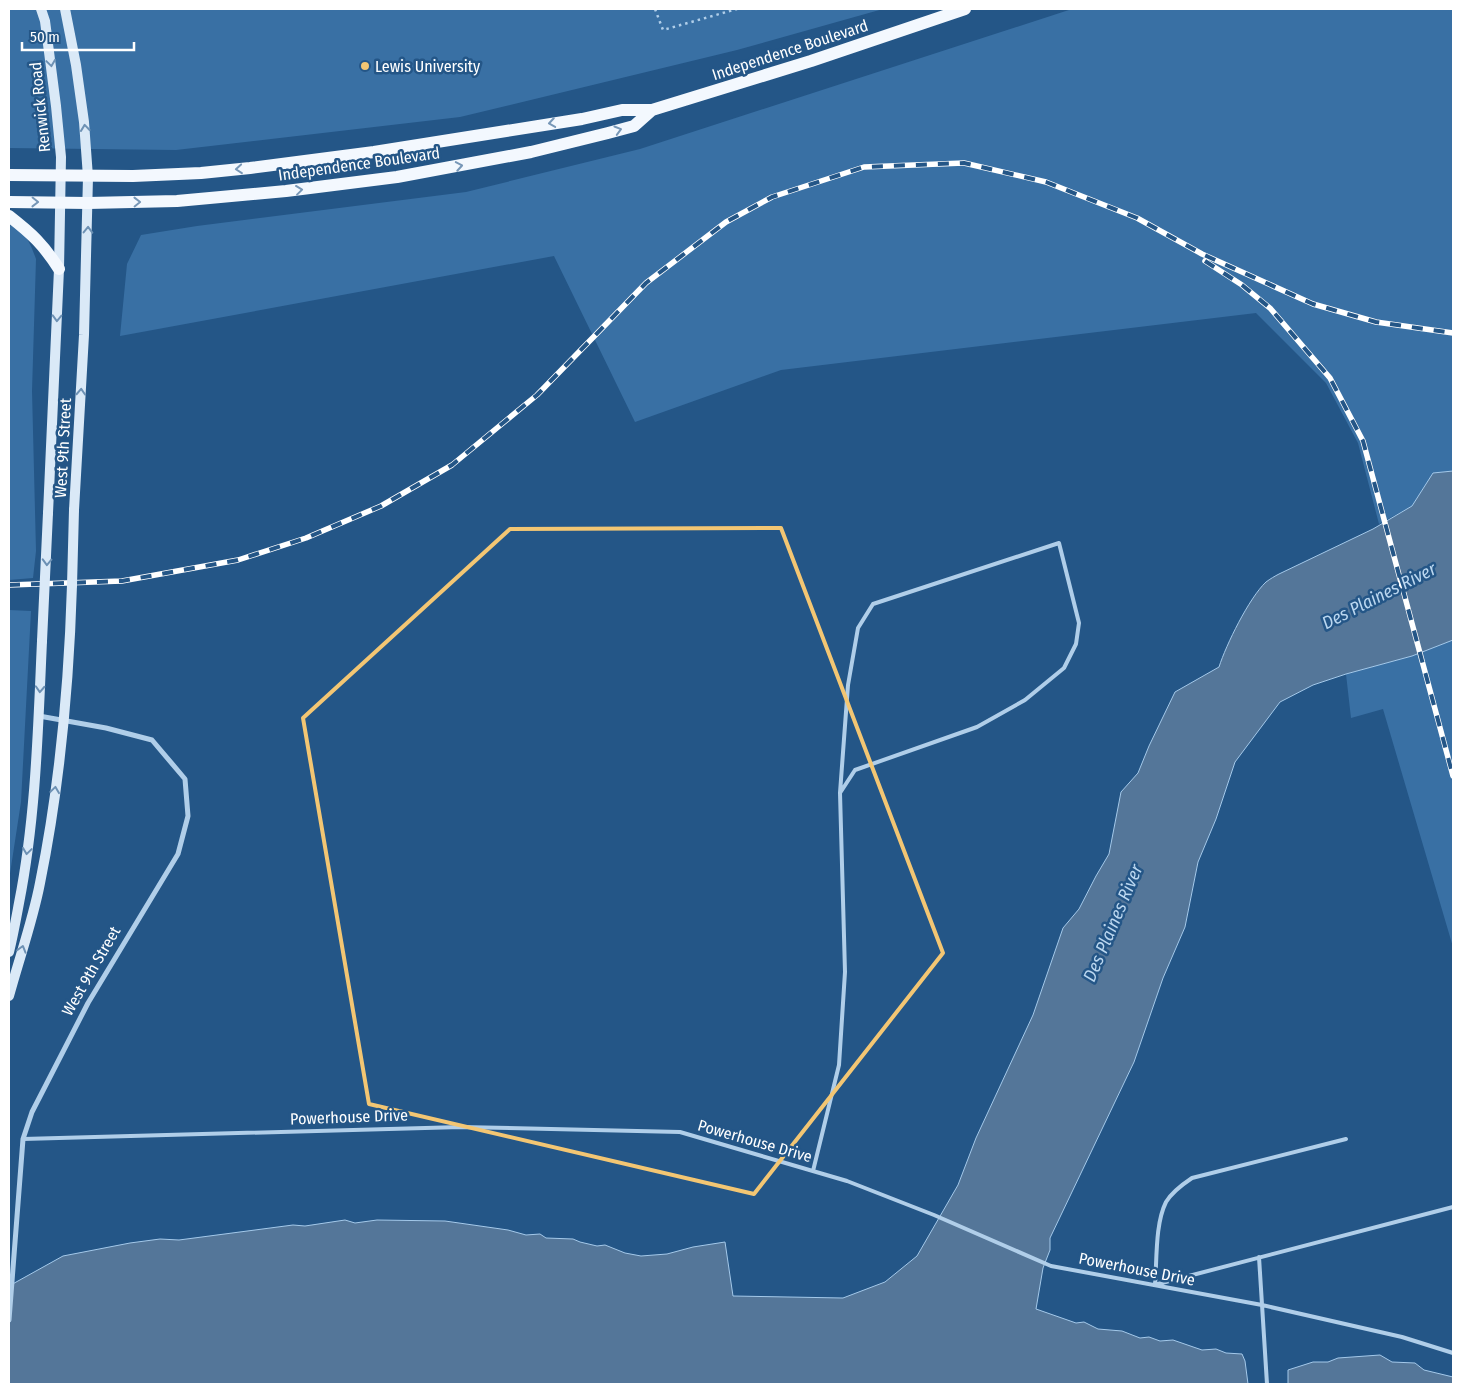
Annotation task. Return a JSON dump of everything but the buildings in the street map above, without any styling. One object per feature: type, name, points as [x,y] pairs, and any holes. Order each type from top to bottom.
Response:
[{"type":"main road","name":"Renwick Road","points":[[41,9],[45,21],[56,106],[61,203]]},
{"type":"main road","points":[[65,9],[82,103],[88,176]]},
{"type":"main road","name":"Independence Boulevard","points":[[9,175],[88,176],[201,173],[292,164],[545,125],[622,110],[652,110],[803,64],[965,9]]},
{"type":"main road","name":"Independence Boulevard","points":[[9,202],[177,201],[397,177],[532,152],[608,133],[634,126],[652,110]]},
{"type":"main road","name":"West 9th Street","points":[[9,996],[40,884],[64,721],[71,639],[74,510],[84,335],[88,176]]},
{"type":"main road","name":"West 9th Street","points":[[9,952],[23,883],[30,831],[38,716],[61,203]]},
{"type":"main road","points":[[9,216],[30,232],[45,248],[59,269]]},
{"type":"street","name":"West 9th Street","points":[[9,1320],[23,1139],[32,1112],[88,1003],[178,854],[188,816],[185,779],[152,740],[106,728],[38,716]]},
{"type":"lane","points":[[813,1171],[839,1065],[845,972],[840,793],[850,676],[858,628],[873,604],[1059,543],[1079,623],[1076,644],[1064,668],[1025,700],[977,727],[855,770],[840,793]]},
{"type":"lane","name":"Powerhouse Drive","points":[[23,1139],[462,1127],[680,1132],[847,1181],[934,1215],[1051,1266],[1262,1305],[1402,1336],[1453,1353]]},
{"type":"lane","points":[[1346,1139],[1192,1178],[1180,1186],[1166,1202],[1159,1223],[1155,1285],[1453,1206]]},
{"type":"lane","points":[[1259,1257],[1266,1384]]},
{"type":"path","points":[[655,9],[663,30],[737,9]]},
{"type":"highlighted area","points":[[781,528],[943,953],[754,1194],[369,1104],[303,718],[510,529]]},
{"type":"shaded area","name":"Lewis University","points":[[9,9],[883,9],[737,50],[460,117],[176,150],[9,148]]},
{"type":"shaded area","points":[[1072,9],[1453,9],[1453,471],[1433,473],[1412,506],[1379,524],[1358,443],[1326,383],[1256,313],[781,370],[635,422],[554,256],[120,336],[127,264],[141,235],[197,226],[466,192],[640,149]]},
{"type":"shaded area","points":[[9,225],[15,227],[23,234],[36,259],[32,391],[36,551],[33,578],[9,580]]},
{"type":"shaded area","points":[[9,610],[31,611],[21,802],[9,880]]},
{"type":"shaded area","points":[[1453,640],[1453,947],[1383,709],[1351,718],[1346,674],[1412,656]]},
{"type":"water","name":"Des Plaines River","points":[[1453,471],[1453,640],[1412,656],[1313,685],[1280,702],[1235,762],[1216,819],[1198,862],[1185,927],[1163,978],[1134,1062],[1050,1238],[1050,1250],[1043,1268],[1036,1309],[1076,1323],[1084,1322],[1098,1329],[1122,1331],[1140,1338],[1149,1337],[1160,1341],[1173,1340],[1202,1350],[1216,1349],[1226,1353],[1242,1354],[1245,1361],[1248,1384],[9,1384],[9,1286],[63,1256],[160,1239],[179,1240],[345,1220],[355,1223],[377,1220],[445,1221],[508,1230],[526,1235],[540,1234],[546,1238],[573,1239],[597,1246],[605,1245],[625,1253],[641,1256],[667,1254],[693,1247],[725,1242],[733,1296],[843,1298],[885,1282],[917,1256],[958,1185],[976,1138],[1033,1015],[1063,928],[1079,909],[1109,854],[1121,792],[1138,773],[1175,692],[1219,667],[1239,622],[1252,599],[1266,582],[1373,529],[1412,506],[1433,473]]},
{"type":"water","points":[[1380,1355],[1392,1362],[1415,1363],[1424,1370],[1453,1377],[1453,1384],[1288,1384],[1288,1370],[1313,1362],[1328,1362],[1338,1358]]},
{"type":"railway","points":[[9,585],[122,581],[238,560],[306,538],[381,506],[452,465],[537,395],[646,283],[726,222],[772,197],[864,167],[964,163],[1046,182],[1137,218],[1202,254],[1313,304],[1376,322],[1453,333]]},
{"type":"railway","points":[[1205,261],[1242,285],[1270,308],[1330,378],[1363,441],[1453,776]]},
{"type":"place","name":"Lewis University","points":[[365,66]]}]
